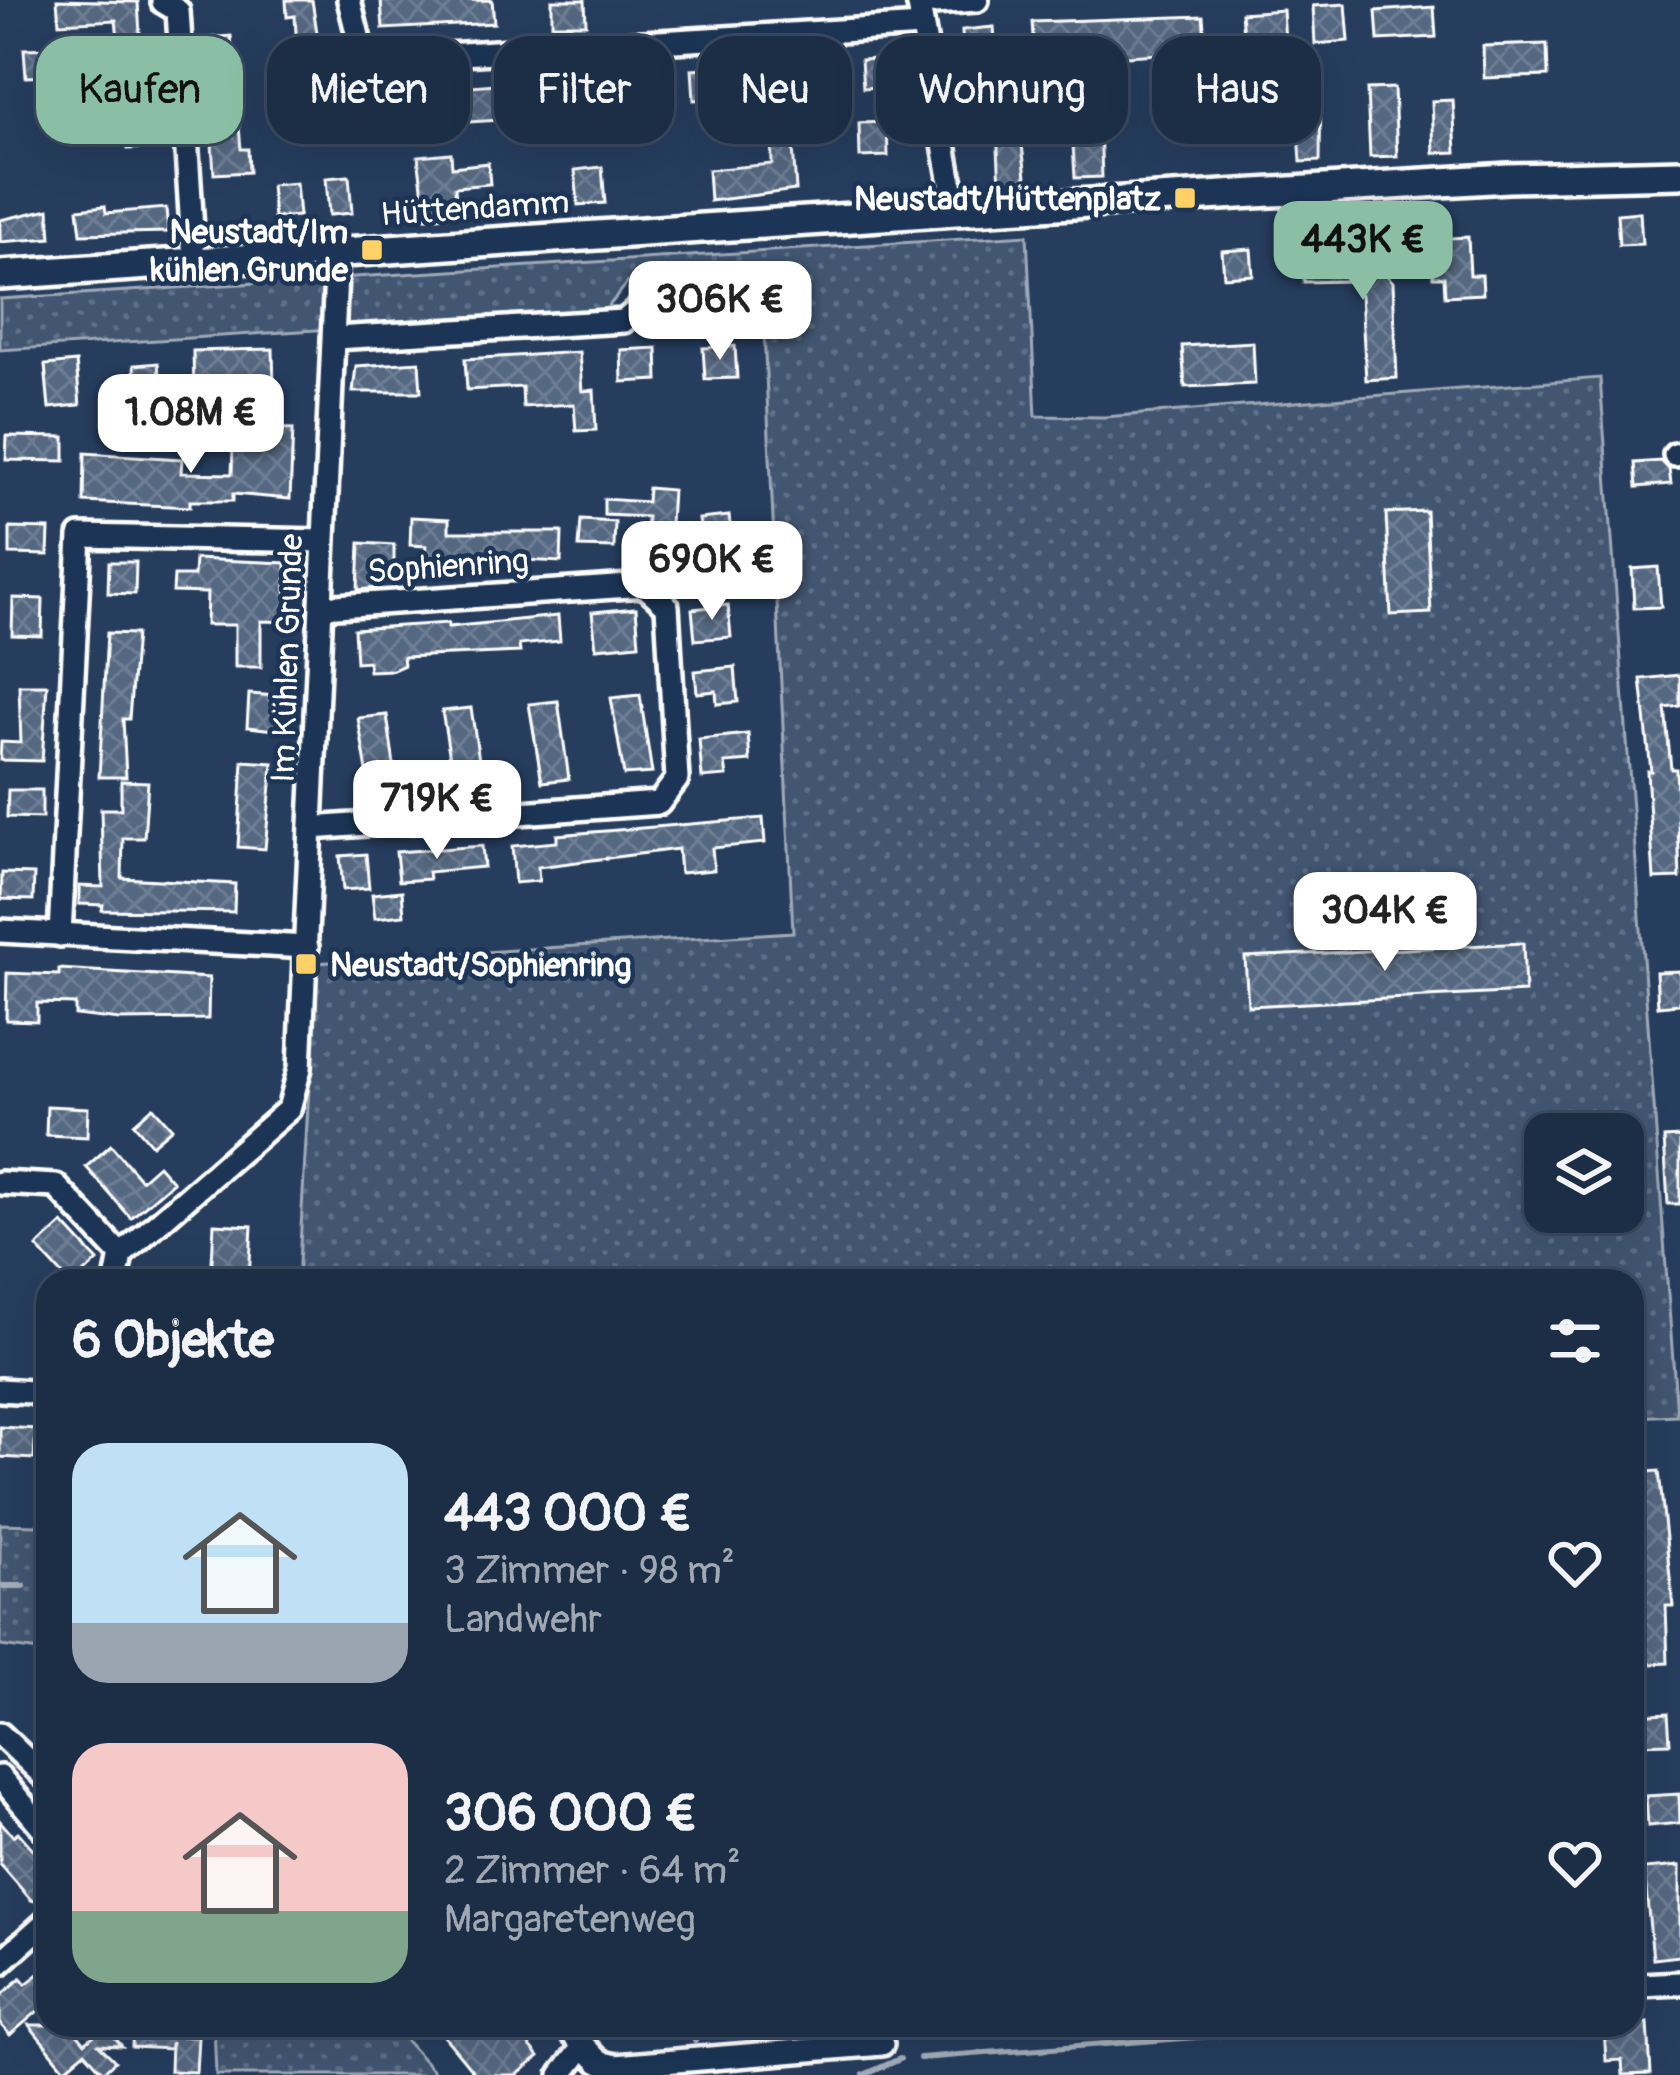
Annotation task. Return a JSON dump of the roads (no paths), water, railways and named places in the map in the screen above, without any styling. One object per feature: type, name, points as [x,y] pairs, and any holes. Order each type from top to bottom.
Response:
[{"type":"street","points":[[349,0],[364,60],[920,10],[976,0]]},
{"type":"street","points":[[163,2],[178,11],[194,261]]},
{"type":"street","points":[[920,10],[956,211]]},
{"type":"street","name":"Hüttendamm","points":[[0,275],[956,211],[1508,178],[1680,174]]},
{"type":"street","name":"Im Kühlen Grunde","points":[[121,1255],[289,1109],[301,1068],[337,252]]},
{"type":"street","points":[[334,338],[624,321],[642,306]]},
{"type":"street","points":[[60,935],[80,536],[323,541]]},
{"type":"street","name":"Sophienring","points":[[311,828],[659,802],[677,779],[667,606],[644,585],[322,607]]},
{"type":"street","points":[[0,932],[307,947]]},
{"type":"street","points":[[0,1184],[56,1186],[121,1255],[118,1269]]},
{"type":"street","points":[[0,1390],[36,1393]]},
{"type":"street","points":[[0,1734],[36,1768]]},
{"type":"street","points":[[0,1777],[36,1820]]},
{"type":"street","points":[[0,1963],[36,1931]]},
{"type":"street","points":[[1644,1982],[1680,1983]]},
{"type":"street","points":[[574,2037],[599,2062],[615,2066],[882,2044]]},
{"type":"street","points":[[561,2075],[583,2047]]},
{"type":"waterway","points":[[0,1586],[24,1586]]},
{"type":"waterway","points":[[694,2037],[695,2041]]},
{"type":"waterway","points":[[920,2058],[1196,2037]]},
{"type":"waterway","points":[[864,2075],[900,2059]]},
{"type":"place","name":"Neustadt/Hüttenplatz","points":[[1185,198]]},
{"type":"place","name":"Neustadt/Im kühlen Grunde","points":[[372,250]]},
{"type":"place","name":"Neustadt/Sophienring","points":[[306,964]]}]
